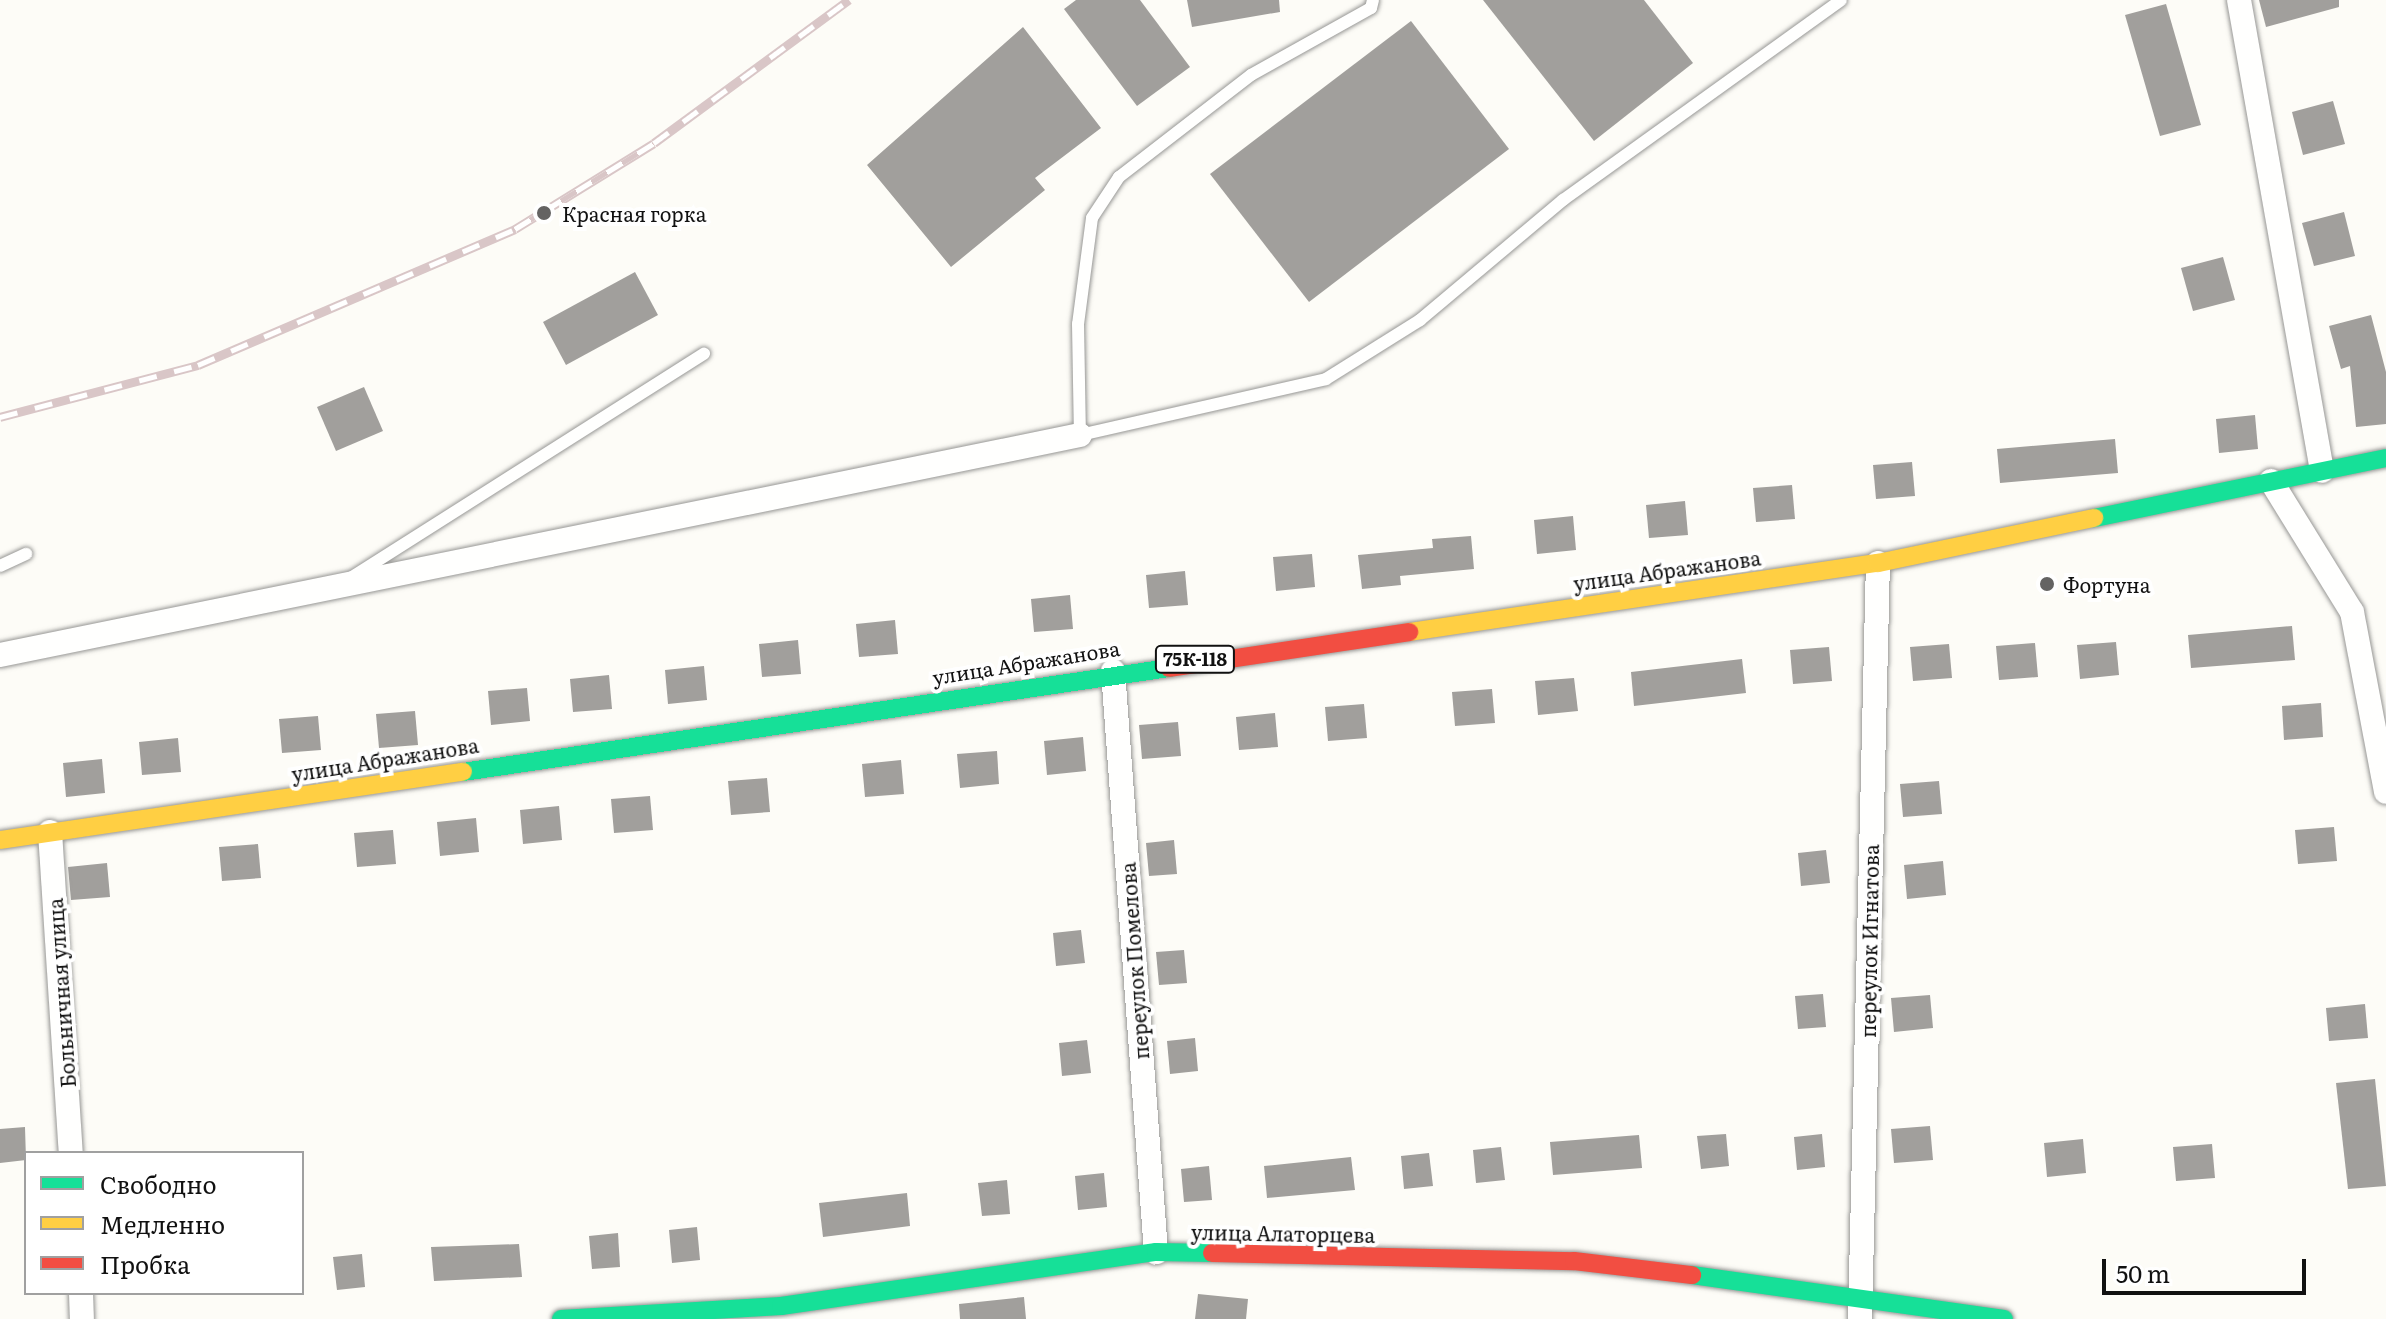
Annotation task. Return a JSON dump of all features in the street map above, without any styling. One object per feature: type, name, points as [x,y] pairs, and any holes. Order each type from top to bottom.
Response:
[{"type":"main road","name":"улица Абражанова","points":[[0,840],[1113,671],[1878,563],[2386,458]]},
{"type":"main road","name":"улица Алаторцева","points":[[561,1319],[781,1306],[1156,1252],[1574,1261],[1862,1294],[2004,1319]]},
{"type":"street","points":[[2239,0],[2322,471]]},
{"type":"street","points":[[0,655],[348,580],[1080,435]]},
{"type":"street","points":[[2271,481],[2352,612],[2386,792]]},
{"type":"street","name":"переулок Игнатова","points":[[1860,1319],[1878,563]]},
{"type":"street","name":"переулок Помелова","points":[[1113,671],[1156,1252]]},
{"type":"street","name":"Больничная улица","points":[[50,832],[71,1151]]},
{"type":"street","points":[[81,1295],[82,1319]]},
{"type":"lane","points":[[1373,0],[1371,8],[1251,75],[1119,177],[1092,218],[1078,324],[1080,435],[1326,379],[1420,320],[1563,200],[1841,0]]},
{"type":"lane","points":[[348,580],[704,354]]},
{"type":"lane","points":[[0,566],[26,554]]},
{"type":"building","points":[[1076,0],[1140,0],[1190,67],[1137,106],[1064,9]]},
{"type":"building","points":[[1187,0],[1279,0],[1280,12],[1192,27]]},
{"type":"building","points":[[1483,0],[1644,0],[1693,63],[1594,141]]},
{"type":"building","points":[[2259,0],[2339,0],[2339,7],[2266,27]]},
{"type":"building","points":[[2166,4],[2201,125],[2160,136],[2125,15]]},
{"type":"building","points":[[1411,21],[1509,149],[1309,302],[1210,174]]},
{"type":"building","points":[[1023,27],[1101,128],[1035,178],[1045,190],[951,267],[867,165]]},
{"type":"building","points":[[2333,101],[2345,144],[2303,155],[2292,112]]},
{"type":"building","points":[[2344,212],[2355,256],[2314,266],[2302,223]]},
{"type":"building","points":[[2223,257],[2235,300],[2193,311],[2181,268]]},
{"type":"building","points":[[635,272],[658,315],[566,365],[543,322]]},
{"type":"building","points":[[2371,315],[2386,372],[2386,424],[2356,427],[2350,366],[2341,369],[2329,326]]},
{"type":"building","points":[[364,387],[383,431],[336,451],[317,407]]},
{"type":"building","points":[[2255,415],[2258,449],[2219,453],[2216,419]]},
{"type":"building","points":[[2115,439],[2118,473],[2000,483],[1997,449]]},
{"type":"building","points":[[1912,462],[1915,496],[1876,499],[1873,465]]},
{"type":"building","points":[[1792,485],[1795,519],[1756,522],[1753,488]]},
{"type":"building","points":[[1685,501],[1688,535],[1649,538],[1646,505]]},
{"type":"building","points":[[1573,516],[1576,550],[1537,554],[1534,520]]},
{"type":"building","points":[[1471,536],[1474,569],[1400,576],[1401,585],[1362,589],[1358,555],[1433,548],[1432,539]]},
{"type":"building","points":[[1312,554],[1315,587],[1276,591],[1273,557]]},
{"type":"building","points":[[1185,571],[1188,605],[1149,608],[1146,575]]},
{"type":"building","points":[[1070,595],[1073,629],[1034,632],[1031,599]]},
{"type":"building","points":[[895,620],[898,654],[859,657],[856,624]]},
{"type":"building","points":[[2292,626],[2295,660],[2191,668],[2188,635]]},
{"type":"building","points":[[798,640],[801,674],[762,677],[759,644]]},
{"type":"building","points":[[2116,642],[2119,675],[2080,679],[2077,645]]},
{"type":"building","points":[[2035,643],[2038,677],[1999,680],[1996,646]]},
{"type":"building","points":[[1949,644],[1952,678],[1913,681],[1910,647]]},
{"type":"building","points":[[1829,647],[1832,681],[1793,684],[1790,650]]},
{"type":"building","points":[[1742,659],[1746,693],[1634,706],[1631,672]]},
{"type":"building","points":[[704,666],[707,700],[668,704],[665,670]]},
{"type":"building","points":[[609,675],[612,709],[573,712],[570,679]]},
{"type":"building","points":[[1574,678],[1578,711],[1538,715],[1535,681]]},
{"type":"building","points":[[527,688],[530,721],[491,725],[488,691]]},
{"type":"building","points":[[1492,689],[1495,723],[1455,726],[1452,692]]},
{"type":"building","points":[[2321,703],[2323,737],[2284,740],[2282,706]]},
{"type":"building","points":[[1364,704],[1367,738],[1328,741],[1325,707]]},
{"type":"building","points":[[415,711],[418,745],[379,748],[376,714]]},
{"type":"building","points":[[1275,713],[1278,747],[1239,750],[1236,717]]},
{"type":"building","points":[[318,716],[321,750],[282,753],[279,719]]},
{"type":"building","points":[[1178,722],[1181,756],[1142,759],[1139,725]]},
{"type":"building","points":[[1083,737],[1086,771],[1047,775],[1044,741]]},
{"type":"building","points":[[178,738],[181,772],[142,775],[139,742]]},
{"type":"building","points":[[997,751],[999,784],[960,788],[957,754]]},
{"type":"building","points":[[102,759],[105,793],[66,797],[63,763]]},
{"type":"building","points":[[901,760],[904,794],[865,797],[862,764]]},
{"type":"building","points":[[767,778],[770,812],[731,815],[728,781]]},
{"type":"building","points":[[1939,781],[1942,814],[1903,817],[1900,784]]},
{"type":"building","points":[[650,796],[653,830],[614,833],[611,799]]},
{"type":"building","points":[[559,806],[562,840],[523,844],[520,810]]},
{"type":"building","points":[[476,818],[479,852],[440,856],[437,822]]},
{"type":"building","points":[[2334,827],[2337,861],[2298,864],[2295,830]]},
{"type":"building","points":[[393,830],[396,864],[357,867],[354,833]]},
{"type":"building","points":[[1174,840],[1177,874],[1149,876],[1146,843]]},
{"type":"building","points":[[258,844],[261,878],[222,881],[219,847]]},
{"type":"building","points":[[1826,850],[1830,883],[1801,886],[1798,853]]},
{"type":"building","points":[[1943,861],[1946,895],[1907,899],[1904,865]]},
{"type":"building","points":[[107,863],[110,897],[71,900],[68,867]]},
{"type":"building","points":[[1081,930],[1085,963],[1056,966],[1053,933]]},
{"type":"building","points":[[1184,950],[1187,983],[1159,985],[1156,952]]},
{"type":"building","points":[[1823,994],[1826,1027],[1798,1029],[1795,996]]},
{"type":"building","points":[[1930,995],[1933,1028],[1894,1032],[1891,998]]},
{"type":"building","points":[[2365,1004],[2368,1038],[2329,1041],[2326,1008]]},
{"type":"building","points":[[1195,1038],[1198,1071],[1170,1074],[1167,1041]]},
{"type":"building","points":[[1087,1040],[1091,1073],[1062,1076],[1059,1043]]},
{"type":"building","points":[[2375,1079],[2386,1186],[2348,1189],[2336,1083]]},
{"type":"building","points":[[1930,1126],[1933,1160],[1894,1163],[1891,1129]]},
{"type":"building","points":[[25,1127],[24,1160],[0,1163],[0,1129]]},
{"type":"building","points":[[1726,1134],[1729,1166],[1701,1169],[1697,1136]]},
{"type":"building","points":[[1822,1134],[1825,1167],[1797,1170],[1794,1137]]},
{"type":"building","points":[[1639,1135],[1642,1168],[1553,1175],[1550,1142]]},
{"type":"building","points":[[2083,1139],[2086,1173],[2047,1177],[2044,1143]]},
{"type":"building","points":[[2212,1144],[2215,1178],[2176,1181],[2173,1147]]},
{"type":"building","points":[[1501,1147],[1505,1180],[1476,1183],[1473,1150]]},
{"type":"building","points":[[1429,1153],[1433,1186],[1404,1189],[1401,1156]]},
{"type":"building","points":[[1351,1157],[1355,1190],[1267,1198],[1264,1166]]},
{"type":"building","points":[[1209,1166],[1212,1200],[1184,1202],[1181,1169]]},
{"type":"building","points":[[1104,1173],[1107,1207],[1078,1210],[1075,1176]]},
{"type":"building","points":[[1007,1180],[1010,1214],[982,1216],[978,1183]]},
{"type":"building","points":[[907,1193],[910,1226],[823,1237],[819,1203]]},
{"type":"building","points":[[697,1227],[700,1260],[672,1263],[669,1230]]},
{"type":"building","points":[[618,1233],[620,1267],[592,1269],[589,1236]]},
{"type":"building","points":[[519,1244],[522,1277],[434,1281],[431,1247]]},
{"type":"building","points":[[362,1254],[365,1287],[337,1290],[333,1257]]},
{"type":"building","points":[[1198,1294],[1248,1299],[1246,1319],[1195,1319]]},
{"type":"building","points":[[1024,1297],[1026,1319],[960,1319],[959,1304]]},
{"type":"railway","points":[[0,417],[198,365],[515,229],[654,143],[849,0]]},
{"type":"traffic: fast","points":[[2094,518],[2386,458]]},
{"type":"traffic: fast","points":[[463,772],[1169,668]]},
{"type":"traffic: fast","points":[[561,1319],[781,1306],[1156,1252],[1212,1253]]},
{"type":"traffic: fast","points":[[1692,1275],[2004,1319]]},
{"type":"traffic: slow","points":[[1409,632],[1878,563],[2094,518]]},
{"type":"traffic: slow","points":[[0,840],[463,772]]},
{"type":"traffic: jam","points":[[1169,668],[1409,632]]},
{"type":"traffic: jam","points":[[1212,1253],[1574,1261],[1692,1275]]},
{"type":"place","name":"Красная горка","points":[[544,213]]},
{"type":"place","name":"Фортуна","points":[[2047,584]]}]
